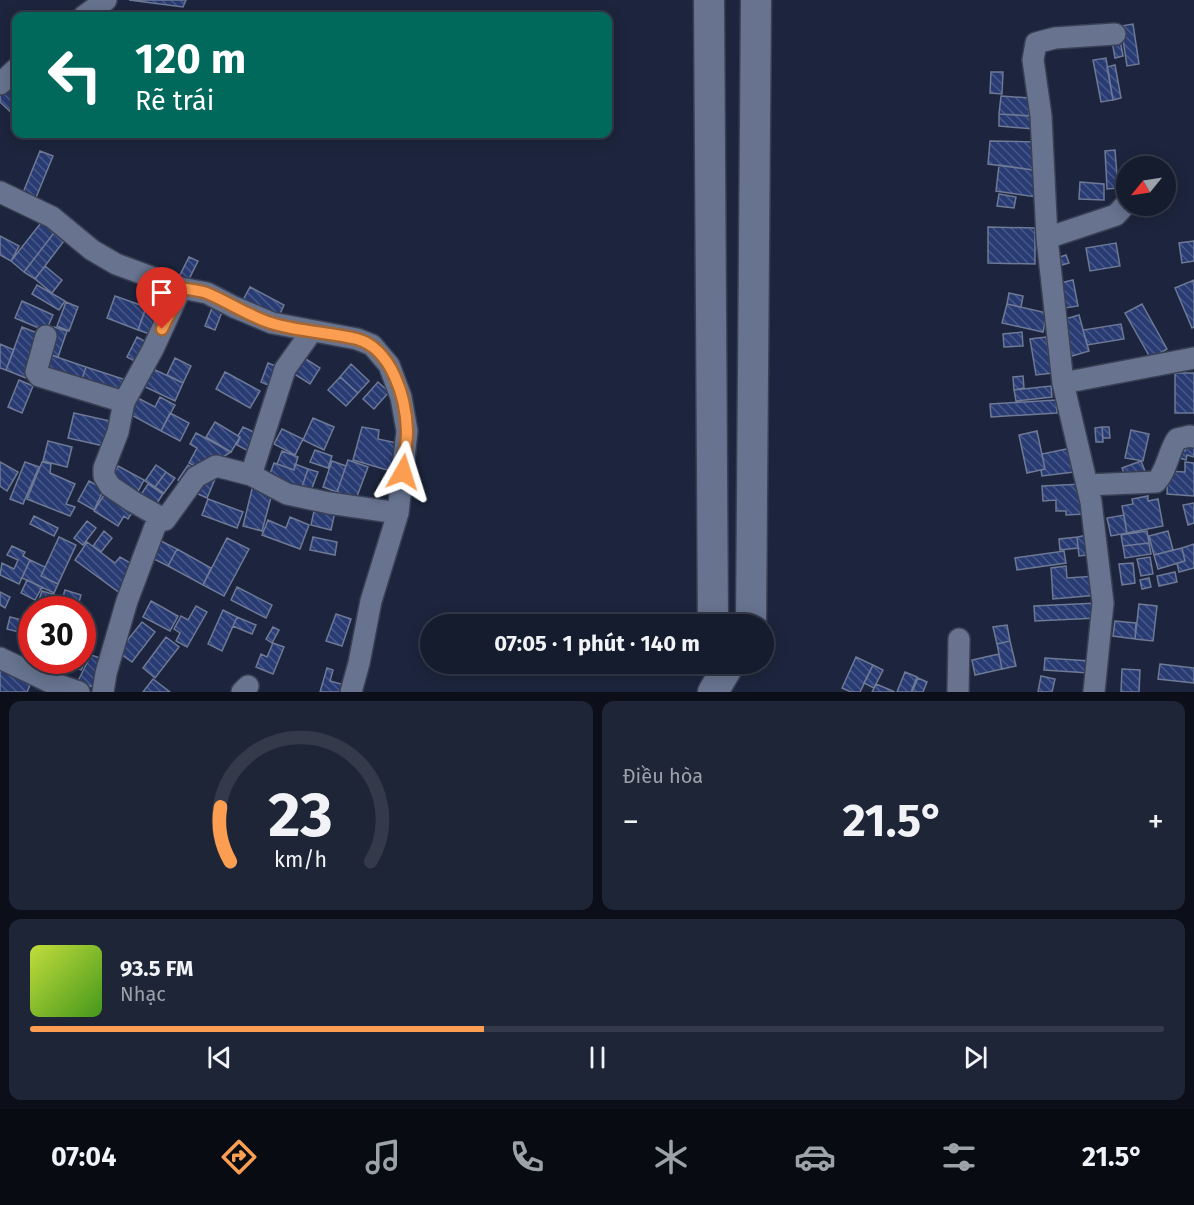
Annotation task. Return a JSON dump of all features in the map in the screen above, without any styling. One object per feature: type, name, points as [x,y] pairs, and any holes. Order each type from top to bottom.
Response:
[{"type":"street","points":[[90,12],[106,0]]},
{"type":"street","points":[[709,0],[713,614]]},
{"type":"street","points":[[751,614],[756,0]]},
{"type":"street","points":[[1094,692],[1103,603],[1087,485],[1063,383],[1047,238],[1041,116],[1033,60],[1036,43],[1055,38],[1115,34]]},
{"type":"street","points":[[0,84],[12,73]]},
{"type":"street","points":[[0,192],[52,217],[102,256],[116,264],[182,288],[207,293],[234,308],[272,324],[357,339],[372,345],[389,365],[401,397],[407,431],[398,513],[371,601],[360,663],[351,692]]},
{"type":"street","points":[[1047,238],[1116,215]]},
{"type":"street","points":[[182,288],[153,349],[124,402],[118,432],[104,468],[104,476],[110,486],[165,520],[196,477],[216,466],[252,475],[287,494],[398,513]]},
{"type":"street","points":[[252,475],[285,369],[312,332]]},
{"type":"street","points":[[46,336],[37,366],[36,372],[39,376],[124,402]]},
{"type":"street","points":[[1063,383],[1194,358]]},
{"type":"street","points":[[1087,485],[1156,482],[1161,476],[1177,439],[1194,437]]},
{"type":"street","points":[[104,692],[106,673],[127,602],[159,516]]},
{"type":"street","points":[[958,692],[959,639]]},
{"type":"street","points":[[0,658],[52,683],[79,692]]},
{"type":"street","points":[[712,674],[713,692]]},
{"type":"street","points":[[713,692],[724,674]]},
{"type":"building","points":[[129,0],[186,0],[183,7]]},
{"type":"building","points":[[1133,24],[1139,64],[1127,66],[1121,26]]},
{"type":"building","points":[[1120,40],[1123,56],[1115,58],[1112,41]]},
{"type":"building","points":[[1106,58],[1113,100],[1101,102],[1093,60]]},
{"type":"building","points":[[1115,65],[1121,98],[1113,100],[1107,67]]},
{"type":"building","points":[[991,72],[1003,72],[1002,94],[990,93]]},
{"type":"building","points":[[6,86],[12,91],[12,113],[0,102],[0,93]]},
{"type":"building","points":[[1001,96],[1030,98],[1029,116],[999,114]]},
{"type":"building","points":[[999,114],[1035,116],[1034,129],[999,126]]},
{"type":"building","points":[[990,141],[1038,142],[1039,171],[988,164]]},
{"type":"building","points":[[1115,150],[1116,188],[1107,189],[1105,151]]},
{"type":"building","points":[[40,151],[53,156],[35,200],[22,195]]},
{"type":"building","points":[[999,165],[1039,171],[1036,197],[996,191]]},
{"type":"building","points":[[1080,182],[1104,184],[1104,200],[1079,199]]},
{"type":"building","points":[[999,194],[1016,197],[1014,208],[997,206]]},
{"type":"building","points":[[44,219],[57,229],[24,272],[11,261]]},
{"type":"building","points":[[988,227],[1035,228],[1035,264],[988,263]]},
{"type":"building","points":[[57,229],[67,237],[35,279],[24,272]]},
{"type":"building","points":[[0,236],[19,246],[11,261],[0,255]]},
{"type":"building","points":[[1194,241],[1194,261],[1182,263],[1179,243]]},
{"type":"building","points":[[1116,243],[1120,266],[1090,271],[1086,248]]},
{"type":"building","points":[[1066,255],[1069,263],[1062,265],[1060,257]]},
{"type":"building","points":[[189,257],[198,261],[186,285],[177,281]]},
{"type":"building","points":[[45,266],[62,280],[52,293],[35,279]]},
{"type":"building","points":[[1073,280],[1078,306],[1065,308],[1060,283]]},
{"type":"building","points":[[1194,280],[1194,327],[1192,328],[1175,288]]},
{"type":"building","points":[[37,285],[65,301],[59,310],[32,294]]},
{"type":"building","points":[[250,287],[284,305],[277,320],[242,302]]},
{"type":"building","points":[[1009,293],[1023,296],[1021,307],[1007,304]]},
{"type":"building","points":[[115,296],[146,307],[138,330],[107,318]]},
{"type":"building","points":[[149,300],[164,305],[153,335],[138,330]]},
{"type":"building","points":[[22,301],[53,315],[46,331],[15,318]]},
{"type":"building","points":[[66,302],[78,307],[69,331],[57,326]]},
{"type":"building","points":[[1007,304],[1047,313],[1043,332],[1002,323]]},
{"type":"building","points":[[1142,304],[1167,349],[1151,359],[1125,313]]},
{"type":"building","points":[[212,308],[222,312],[215,330],[205,326]]},
{"type":"building","points":[[1079,315],[1089,351],[1072,356],[1062,320]]},
{"type":"building","points":[[1121,324],[1124,339],[1087,345],[1083,330]]},
{"type":"building","points":[[22,327],[42,335],[26,378],[6,370]]},
{"type":"building","points":[[54,327],[67,331],[58,357],[45,353]]},
{"type":"building","points":[[1022,332],[1023,346],[1004,347],[1003,334]]},
{"type":"building","points":[[137,337],[148,343],[138,363],[127,357]]},
{"type":"building","points":[[1046,337],[1052,373],[1036,375],[1030,339]]},
{"type":"building","points":[[0,344],[14,350],[6,370],[0,368]]},
{"type":"building","points":[[45,353],[86,367],[81,382],[40,368]]},
{"type":"building","points":[[298,354],[320,368],[310,384],[288,370]]},
{"type":"building","points":[[175,358],[191,366],[183,383],[167,375]]},
{"type":"building","points":[[268,363],[281,368],[273,387],[261,382]]},
{"type":"building","points":[[351,364],[369,381],[358,393],[340,377]]},
{"type":"building","points":[[86,367],[126,380],[121,395],[81,382]]},
{"type":"building","points":[[149,367],[183,383],[175,401],[141,385]]},
{"type":"building","points":[[225,372],[260,391],[250,408],[216,389]]},
{"type":"building","points":[[1175,373],[1194,373],[1194,413],[1175,413]]},
{"type":"building","points":[[1023,376],[1024,388],[1014,390],[1013,377]]},
{"type":"building","points":[[340,377],[358,393],[346,406],[328,390]]},
{"type":"building","points":[[19,380],[33,386],[22,413],[8,407]]},
{"type":"building","points":[[378,382],[389,392],[374,409],[363,399]]},
{"type":"building","points":[[1051,386],[1052,397],[1016,401],[1014,390]]},
{"type":"building","points":[[132,395],[155,407],[160,397],[175,405],[161,431],[124,411]]},
{"type":"building","points":[[1056,400],[1057,413],[991,417],[990,404]]},
{"type":"building","points":[[74,413],[110,421],[104,446],[68,438]]},
{"type":"building","points":[[170,413],[189,423],[180,441],[161,431]]},
{"type":"building","points":[[313,418],[334,427],[324,450],[303,440]]},
{"type":"building","points":[[215,422],[240,437],[231,452],[206,437]]},
{"type":"building","points":[[243,427],[256,433],[250,452],[237,445],[240,437],[238,436]]},
{"type":"building","points":[[362,427],[379,430],[378,439],[397,443],[394,472],[353,460]]},
{"type":"building","points":[[1102,427],[1109,427],[1110,438],[1103,438]]},
{"type":"building","points":[[1102,427],[1103,442],[1096,442],[1095,428]]},
{"type":"building","points":[[282,429],[303,439],[295,455],[274,444]]},
{"type":"building","points":[[1131,430],[1149,434],[1143,461],[1125,458]]},
{"type":"building","points":[[1037,431],[1045,469],[1027,473],[1019,435]]},
{"type":"building","points":[[196,433],[231,452],[202,470],[189,463],[197,448],[190,444]]},
{"type":"building","points":[[1188,440],[1194,442],[1194,457],[1187,455],[1186,460],[1174,456],[1176,448],[1185,451]]},
{"type":"building","points":[[48,441],[72,447],[67,467],[43,461]]},
{"type":"building","points":[[1076,447],[1082,471],[1042,476],[1041,470],[1045,469],[1042,454]]},
{"type":"building","points":[[315,450],[332,456],[328,468],[310,462]]},
{"type":"building","points":[[282,451],[298,457],[294,470],[277,464]]},
{"type":"building","points":[[348,460],[368,467],[356,499],[337,492]]},
{"type":"building","points":[[332,461],[346,466],[337,492],[323,487]]},
{"type":"building","points":[[1141,461],[1145,471],[1126,478],[1122,468]]},
{"type":"building","points":[[0,462],[18,472],[7,491],[0,486]]},
{"type":"building","points":[[25,462],[39,467],[23,504],[10,499]]},
{"type":"building","points":[[42,462],[51,464],[50,473],[75,484],[66,504],[75,507],[70,516],[27,499]]},
{"type":"building","points":[[1185,462],[1194,463],[1194,496],[1167,494],[1168,471],[1185,472]]},
{"type":"building","points":[[274,463],[294,470],[295,464],[308,469],[300,493],[267,482]]},
{"type":"building","points":[[156,465],[166,472],[155,487],[145,481]]},
{"type":"building","points":[[188,465],[197,471],[187,486],[178,480]]},
{"type":"building","points":[[118,466],[144,480],[136,495],[110,481]]},
{"type":"building","points":[[308,469],[318,472],[309,496],[300,493]]},
{"type":"building","points":[[166,472],[175,478],[164,493],[155,487]]},
{"type":"building","points":[[205,472],[216,477],[207,498],[196,493]]},
{"type":"building","points":[[89,481],[104,489],[94,510],[78,501]]},
{"type":"building","points":[[148,484],[163,494],[155,506],[140,496]]},
{"type":"building","points":[[1083,484],[1084,514],[1066,515],[1066,511],[1056,511],[1056,500],[1043,501],[1042,486]]},
{"type":"building","points":[[253,485],[273,490],[262,531],[243,526]]},
{"type":"building","points":[[107,490],[135,508],[128,519],[124,516],[118,526],[94,511]]},
{"type":"building","points":[[1148,496],[1148,501],[1158,499],[1163,526],[1127,533],[1122,506],[1133,504],[1132,499]]},
{"type":"building","points":[[208,499],[243,512],[237,528],[202,515]]},
{"type":"building","points":[[316,502],[336,507],[331,530],[311,525]]},
{"type":"building","points":[[1194,503],[1194,523],[1188,525],[1183,505]]},
{"type":"building","points":[[1124,515],[1127,533],[1111,536],[1107,518]]},
{"type":"building","points":[[34,516],[58,528],[54,536],[30,524]]},
{"type":"building","points":[[290,517],[309,525],[300,549],[262,535],[268,520],[286,528]]},
{"type":"building","points":[[87,521],[96,528],[83,545],[74,538]]},
{"type":"building","points":[[104,531],[112,538],[101,552],[93,546]]},
{"type":"building","points":[[1147,531],[1149,543],[1123,546],[1121,535]]},
{"type":"building","points":[[1168,531],[1173,550],[1154,555],[1149,536]]},
{"type":"building","points":[[1093,534],[1095,554],[1079,556],[1077,537]]},
{"type":"building","points":[[59,537],[76,545],[58,584],[41,576]]},
{"type":"building","points":[[313,537],[337,542],[335,555],[310,550]]},
{"type":"building","points":[[1077,537],[1078,548],[1060,550],[1059,539]]},
{"type":"building","points":[[155,538],[177,549],[168,566],[146,555]]},
{"type":"building","points":[[227,538],[249,549],[224,596],[203,585]]},
{"type":"building","points":[[87,542],[115,563],[120,557],[137,567],[124,596],[75,560]]},
{"type":"building","points":[[1149,543],[1151,554],[1125,558],[1123,546]]},
{"type":"building","points":[[1194,544],[1194,568],[1179,572],[1177,563],[1185,561],[1182,548]]},
{"type":"building","points":[[12,546],[25,552],[23,556],[30,560],[19,584],[0,575],[2,563],[14,569],[18,560],[7,555]]},
{"type":"building","points":[[1182,548],[1185,561],[1158,569],[1154,555]]},
{"type":"building","points":[[177,549],[211,568],[203,585],[168,566]]},
{"type":"building","points":[[1064,551],[1066,563],[1017,570],[1015,558]]},
{"type":"building","points":[[1150,557],[1153,574],[1141,576],[1137,559]]},
{"type":"building","points":[[30,560],[45,567],[41,576],[58,584],[54,593],[22,578]]},
{"type":"building","points":[[1133,563],[1135,583],[1122,585],[1119,564]]},
{"type":"building","points":[[1066,566],[1067,578],[1096,576],[1098,595],[1053,599],[1051,568]]},
{"type":"building","points":[[1175,572],[1177,582],[1159,586],[1157,576]]},
{"type":"building","points":[[1149,578],[1151,587],[1142,589],[1140,580]]},
{"type":"building","points":[[27,580],[42,587],[37,596],[27,596],[21,593]]},
{"type":"building","points":[[237,587],[272,605],[266,618],[231,600]]},
{"type":"building","points":[[65,590],[81,595],[81,596],[63,596]]},
{"type":"building","points":[[42,591],[59,596],[40,596]]},
{"type":"building","points":[[0,592],[10,597],[5,608],[0,605]]},
{"type":"building","points":[[151,601],[178,616],[170,631],[143,617]]},
{"type":"building","points":[[1097,603],[1097,618],[1035,621],[1034,606]]},
{"type":"building","points":[[1139,604],[1157,606],[1153,641],[1135,639]]},
{"type":"building","points":[[196,606],[207,612],[187,647],[176,641],[180,633],[174,629],[181,616],[188,620]]},
{"type":"building","points":[[223,610],[237,617],[222,651],[208,644]]},
{"type":"building","points":[[336,614],[351,619],[342,646],[326,641]]},
{"type":"building","points":[[10,617],[18,619],[18,632],[7,629]]},
{"type":"building","points":[[237,617],[256,625],[252,634],[233,626]]},
{"type":"building","points":[[1115,621],[1136,623],[1135,639],[1113,636]]},
{"type":"building","points":[[142,622],[155,632],[132,662],[118,652]]},
{"type":"building","points":[[1007,625],[1010,641],[997,644],[993,627]]},
{"type":"building","points":[[273,627],[279,630],[272,643],[266,639]]},
{"type":"building","points":[[166,637],[179,647],[155,678],[143,668]]},
{"type":"building","points":[[1010,641],[1016,666],[1002,669],[997,644]]},
{"type":"building","points":[[273,643],[284,647],[273,674],[256,667],[261,654],[267,657]]},
{"type":"building","points":[[999,654],[1002,669],[975,675],[972,660]]},
{"type":"building","points":[[96,657],[103,659],[97,689],[78,681],[82,674],[96,674]]},
{"type":"building","points":[[856,657],[873,665],[860,692],[851,692],[842,688]]},
{"type":"building","points":[[1045,658],[1090,661],[1089,673],[1044,670]]},
{"type":"building","points":[[1160,664],[1194,668],[1194,683],[1158,679]]},
{"type":"building","points":[[0,665],[33,679],[27,692],[0,692]]},
{"type":"building","points":[[873,665],[883,670],[874,688],[864,683]]},
{"type":"building","points":[[327,668],[333,670],[330,681],[348,686],[346,692],[320,692]]},
{"type":"building","points":[[1122,669],[1140,670],[1139,692],[1121,692]]},
{"type":"building","points":[[905,672],[917,677],[911,692],[897,692]]},
{"type":"building","points":[[1041,676],[1055,679],[1052,692],[1038,692]]},
{"type":"building","points":[[918,678],[927,682],[923,692],[912,692]]},
{"type":"building","points":[[153,679],[170,692],[143,692]]},
{"type":"building","points":[[876,684],[895,692],[872,692]]},
{"type":"route","points":[[162,329],[182,288],[207,293],[234,308],[272,324],[357,339],[372,345],[389,365],[401,397],[407,431],[403,472]]}]
